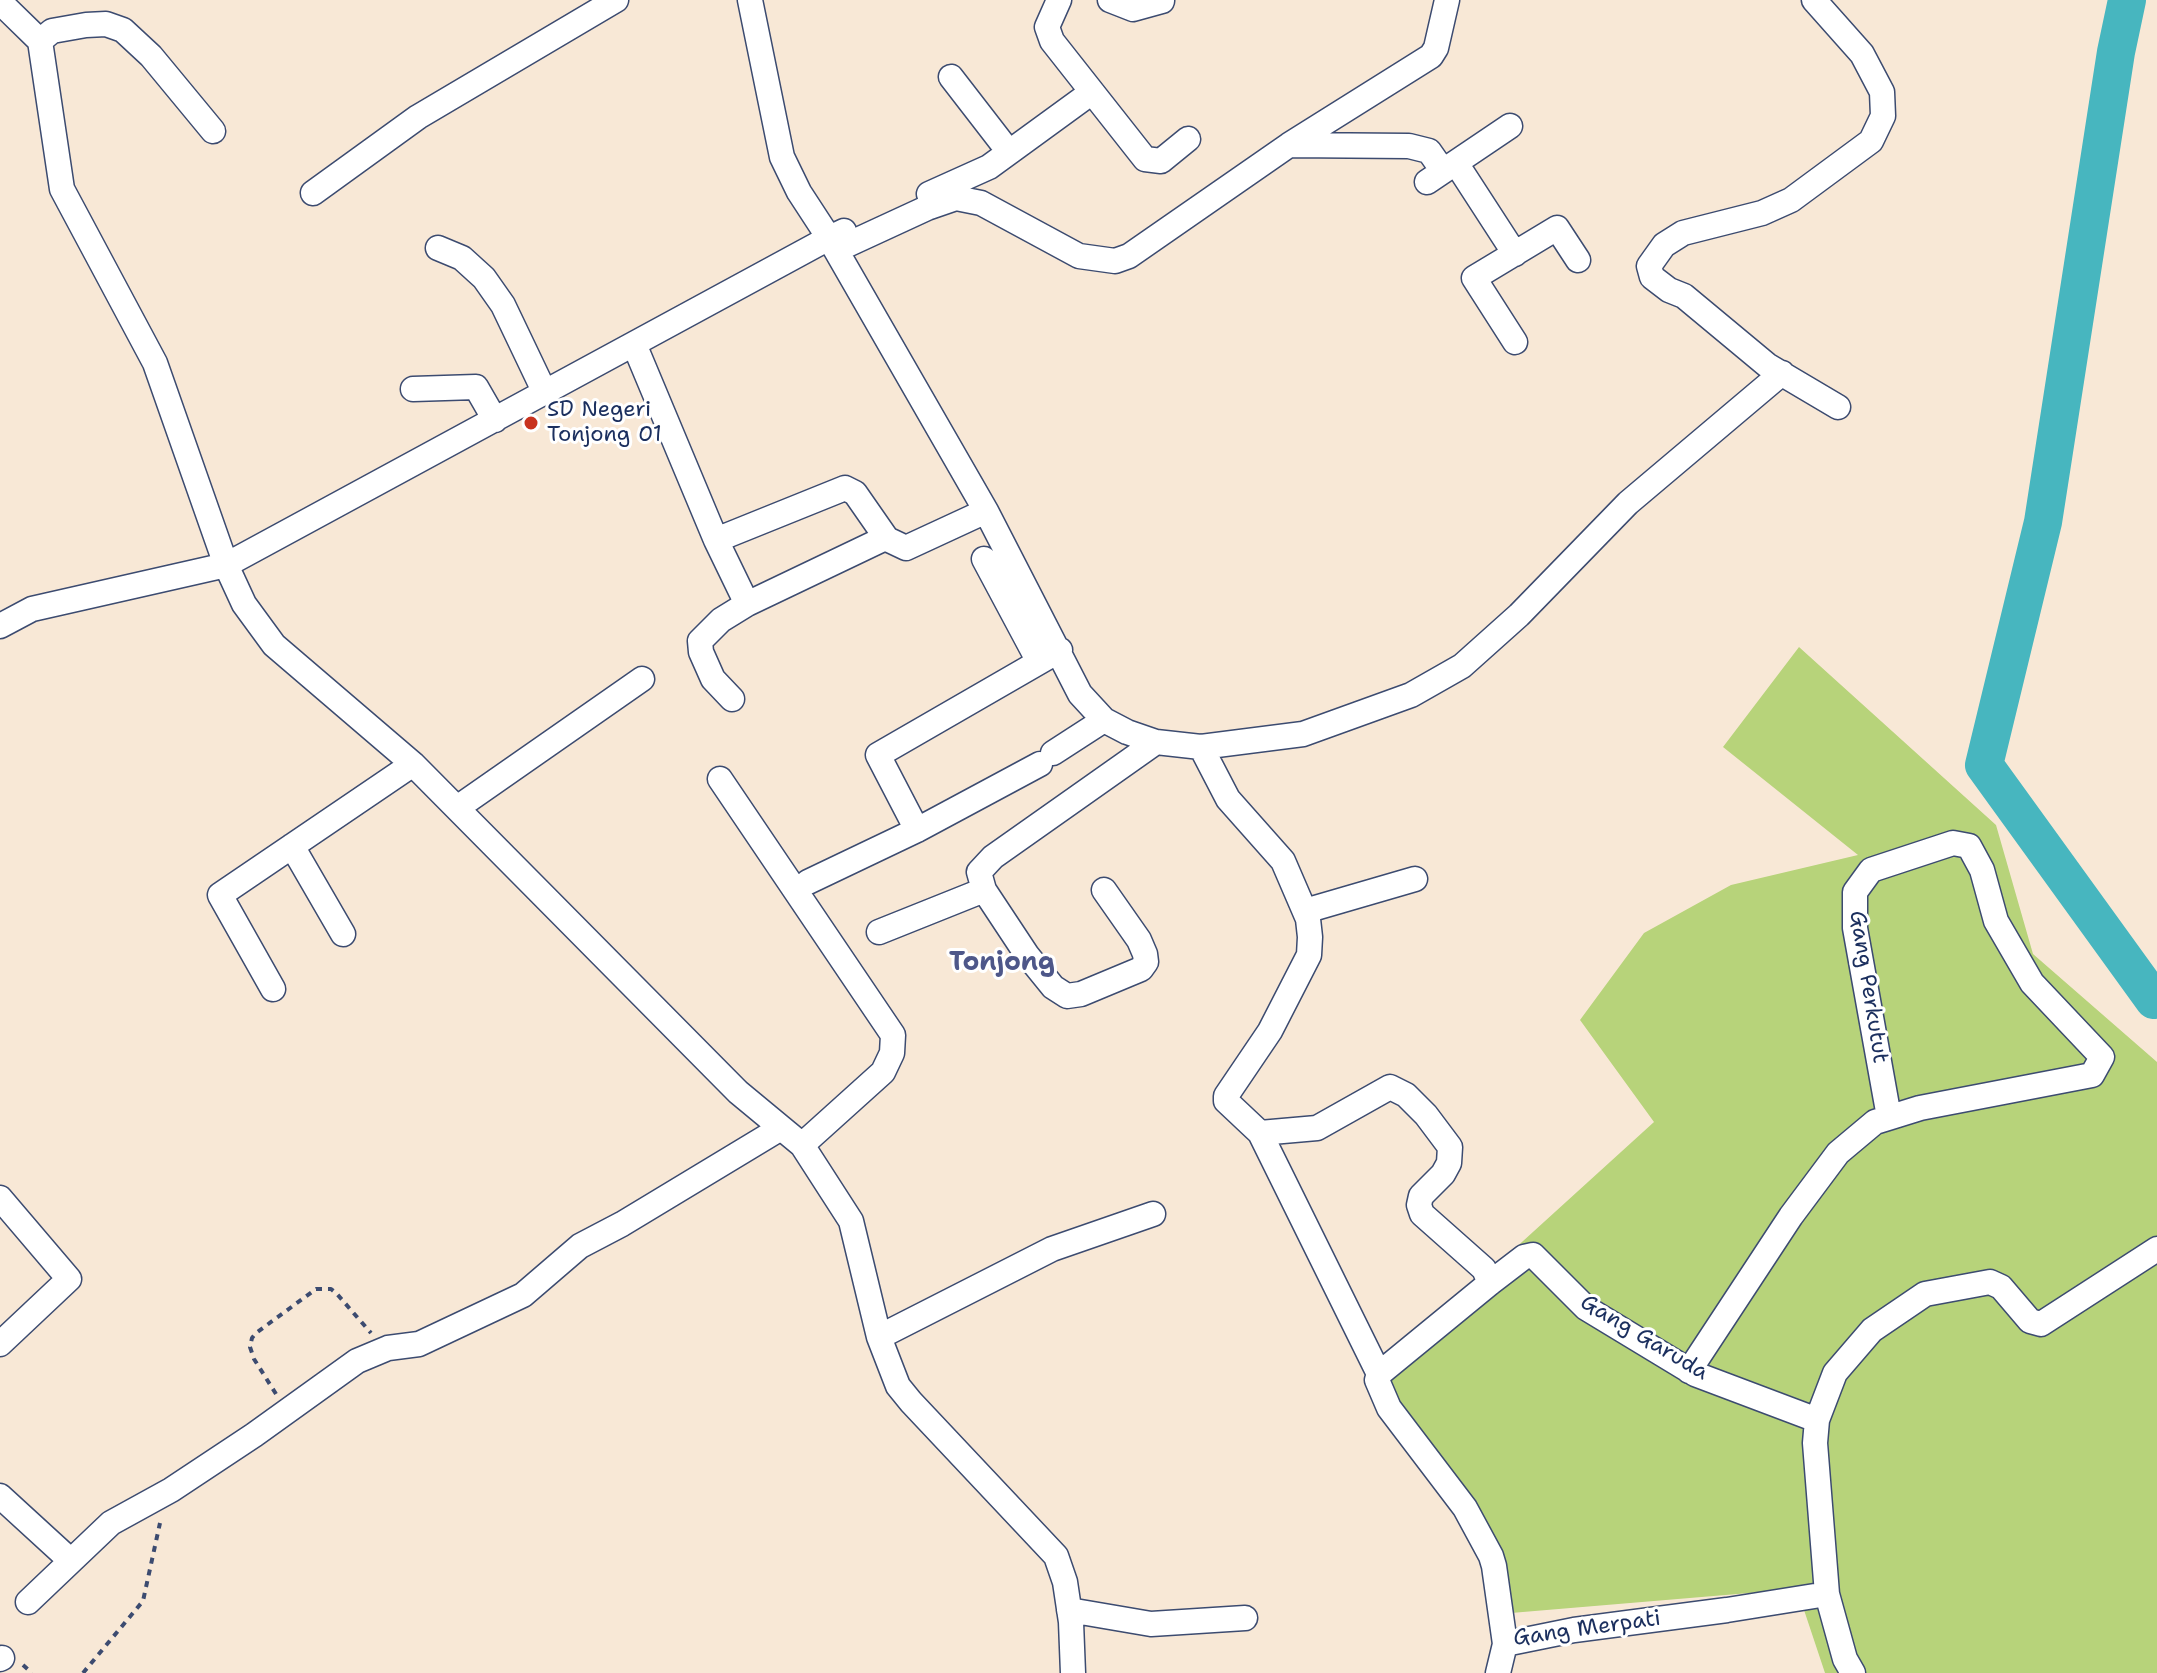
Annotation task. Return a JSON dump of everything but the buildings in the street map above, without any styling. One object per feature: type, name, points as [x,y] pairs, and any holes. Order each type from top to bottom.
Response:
[{"type":"street","points":[[313,193],[418,117],[616,0]]},
{"type":"street","points":[[750,0],[782,157],[799,192],[833,244],[986,511],[1049,656]]},
{"type":"street","points":[[1059,0],[1047,27],[1052,41],[1145,159],[1161,161],[1188,139]]},
{"type":"street","points":[[1110,0],[1133,9],[1162,1]]},
{"type":"street","points":[[833,244],[956,198],[981,203],[1079,256],[1115,261],[1129,256],[1289,145],[1431,56],[1436,48],[1447,0]]},
{"type":"street","points":[[1814,0],[1862,54],[1882,92],[1883,116],[1871,141],[1791,200],[1762,213],[1683,233],[1664,245],[1649,266],[1652,277],[1669,290],[1684,296],[1767,365],[1838,407]]},
{"type":"street","points":[[0,2],[40,41],[62,189],[155,363],[226,565],[244,604],[274,645],[413,764],[738,1092],[802,1145],[851,1221],[879,1337],[898,1386],[1056,1556],[1065,1582],[1073,1673]]},
{"type":"street","points":[[40,41],[52,31],[86,25],[106,24],[123,30],[151,56],[213,131]]},
{"type":"street","points":[[951,77],[1009,152]]},
{"type":"street","points":[[0,626],[32,609],[226,565],[634,344],[989,167],[1092,92]]},
{"type":"street","points":[[1442,172],[1510,126]]},
{"type":"street","points":[[1289,145],[1409,146],[1429,151],[1442,172],[1515,254]]},
{"type":"street","points":[[1515,342],[1474,278],[1557,228],[1578,260]]},
{"type":"street","points":[[438,248],[462,258],[484,278],[503,305],[545,393]]},
{"type":"street","points":[[634,344],[716,540],[747,604]]},
{"type":"street","points":[[984,559],[1049,656],[1104,720],[1156,742],[1201,747],[1303,734],[1411,695],[1462,666],[1530,604],[1628,503],[1782,373]]},
{"type":"street","points":[[413,389],[476,387],[495,420]]},
{"type":"street","points":[[716,540],[845,488],[855,493],[887,539],[906,548],[986,511]]},
{"type":"street","points":[[732,699],[708,671],[700,641],[721,620],[747,604],[887,539]]},
{"type":"street","points":[[917,830],[878,755],[1049,656]]},
{"type":"street","points":[[457,808],[642,679]]},
{"type":"street","points":[[808,882],[917,830],[1047,758],[1104,720]]},
{"type":"street","points":[[1104,890],[1139,940],[1146,962],[1141,969],[1081,994],[1067,996],[1053,987],[1027,955],[984,890],[979,872],[993,857],[1156,742]]},
{"type":"street","points":[[1201,747],[1228,799],[1283,861],[1305,911],[1310,937],[1309,955],[1270,1031],[1226,1096],[1226,1101],[1260,1133],[1317,1128],[1385,1088],[1395,1088],[1406,1095],[1450,1147],[1449,1163],[1443,1174],[1421,1196],[1419,1205],[1422,1214],[1484,1269],[1490,1283]]},
{"type":"street","points":[[273,989],[220,895],[413,764]]},
{"type":"street","points":[[720,779],[893,1035],[892,1053],[883,1072],[802,1145]]},
{"type":"street","name":"Gang Perkutut","points":[[1689,1371],[1791,1216],[1838,1153],[1875,1122],[1920,1108],[2092,1075],[2102,1057],[2032,983],[1996,921],[1982,870],[1969,846],[1953,843],[1871,870],[1855,892],[1855,928],[1889,1117]]},
{"type":"street","points":[[292,846],[343,934]]},
{"type":"street","points":[[1305,911],[1415,879]]},
{"type":"street","points":[[879,932],[984,890]]},
{"type":"street","points":[[28,1602],[111,1523],[171,1490],[357,1361],[388,1348],[419,1344],[523,1295],[580,1246],[677,1192],[781,1128]]},
{"type":"street","name":"Gang Merpati","points":[[1260,1133],[1379,1374],[1377,1380],[1389,1408],[1465,1508],[1491,1556],[1505,1644],[1574,1630],[1827,1594]]},
{"type":"street","points":[[0,1198],[69,1279],[3,1337]]},
{"type":"street","points":[[879,1337],[1052,1249],[1153,1214]]},
{"type":"street","points":[[1853,1673],[1845,1659],[1827,1594],[1815,1443],[1817,1420],[1835,1373],[1872,1330],[1925,1294],[1990,1282],[2001,1287],[2030,1321],[2041,1324],[2157,1249]]},
{"type":"street","name":"Gang Garuda","points":[[1379,1374],[1490,1283],[1524,1257],[1533,1255],[1586,1308],[1689,1371],[1817,1420]]},
{"type":"street","points":[[0,1496],[71,1561]]},
{"type":"street","points":[[1069,1610],[1151,1624],[1245,1618]]},
{"type":"street","points":[[1498,1673],[1505,1644]]},
{"type":"path","points":[[287,1410],[257,1367],[251,1352],[252,1338],[316,1289],[331,1289],[388,1348]]},
{"type":"path","points":[[83,1673],[143,1601],[159,1524],[168,1511],[171,1490]]},
{"type":"green space","points":[[1799,647],[1996,825],[2033,954],[2157,1062],[2157,1673],[1825,1673],[1797,1589],[1511,1613],[1440,1463],[1380,1371],[1654,1122],[1580,1020],[1644,933],[1731,885],[1858,855],[1723,747]]},
{"type":"waterway","points":[[2127,0],[2116,52],[2043,522],[1984,765],[2154,1000],[2157,994]]},
{"type":"place","name":"SD Negeri Tonjong 01","points":[[531,423]]},
{"type":"district","name":"Tonjong","points":[[1002,963]]}]
